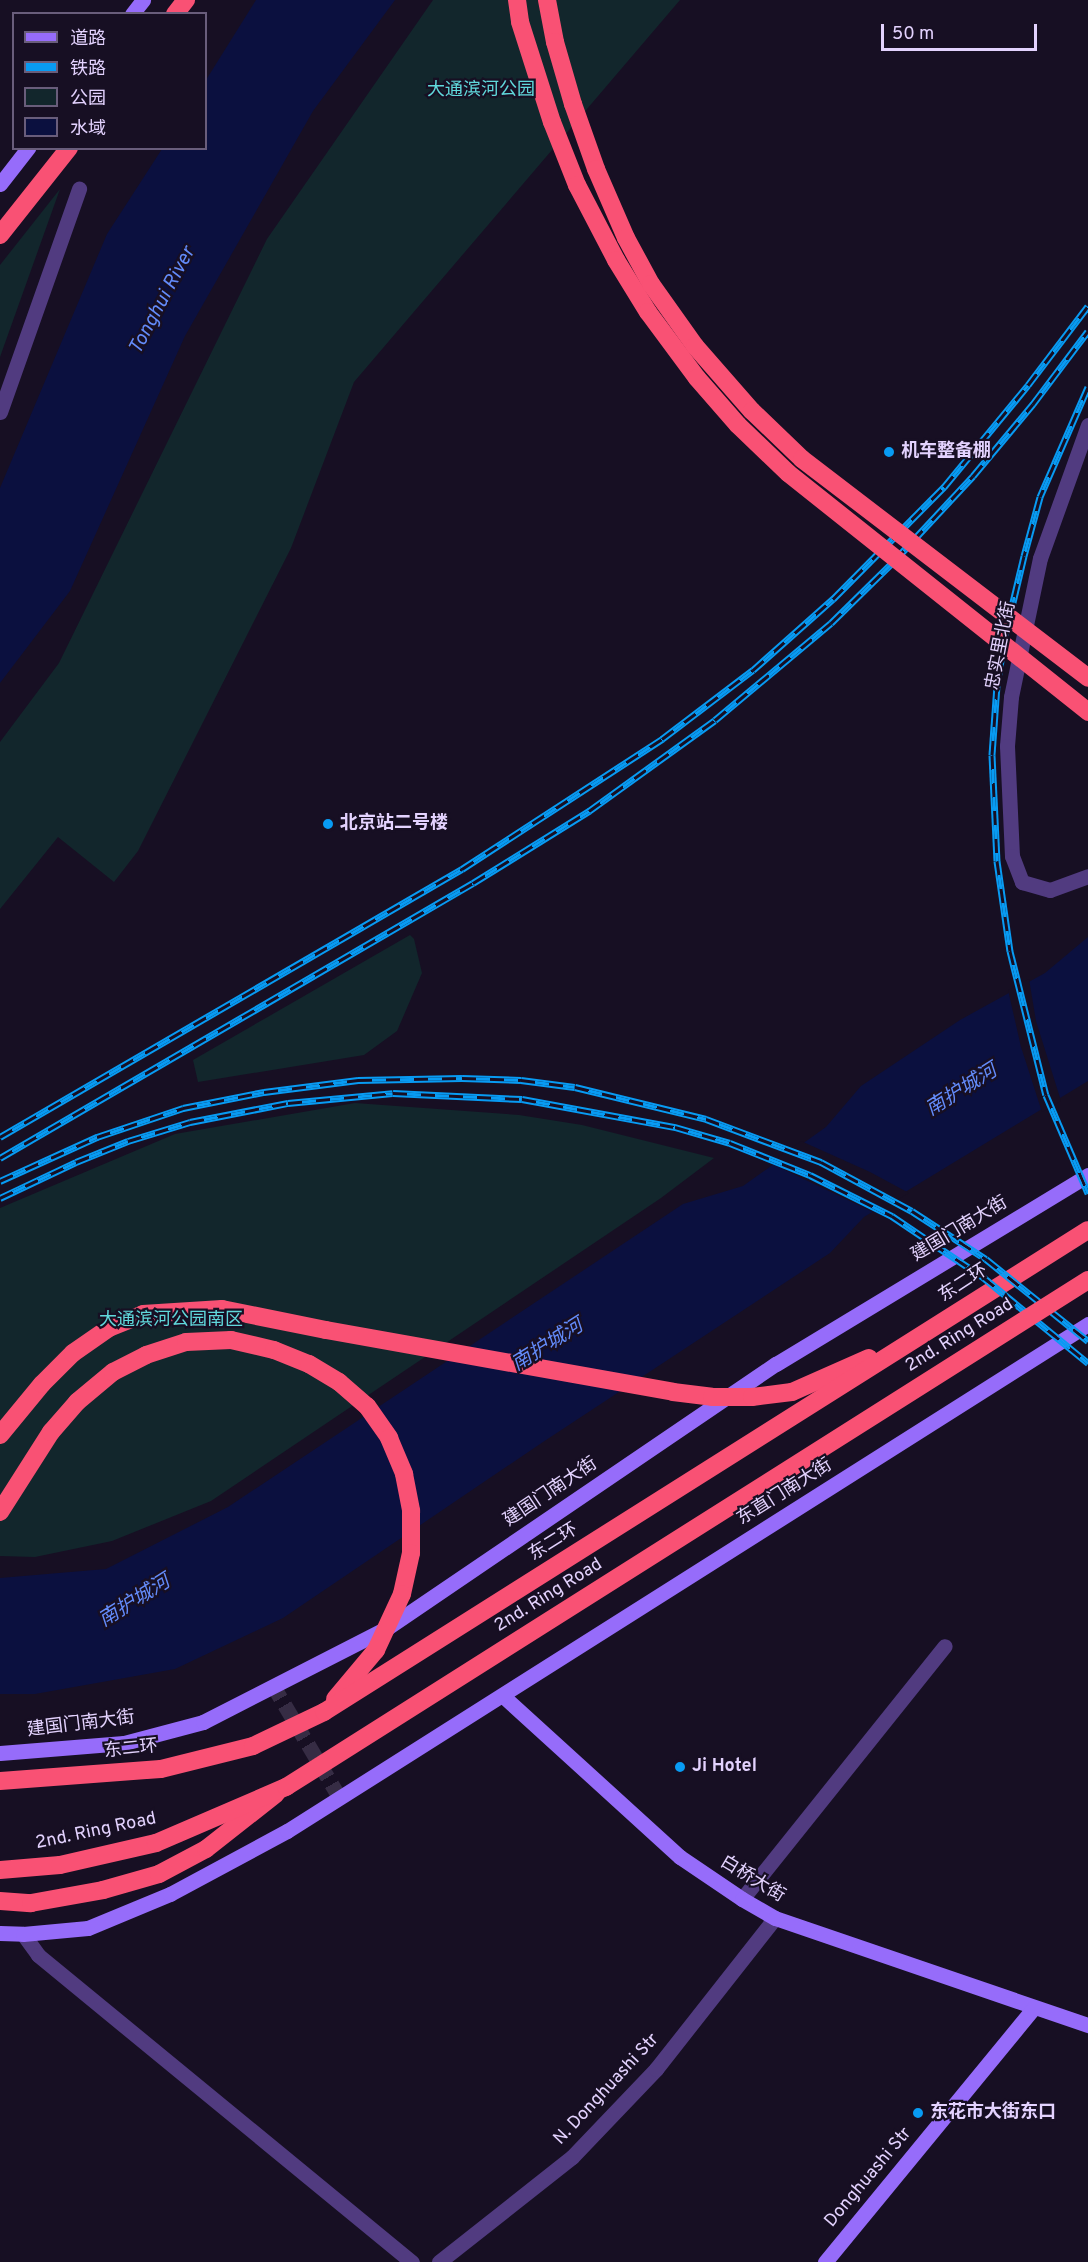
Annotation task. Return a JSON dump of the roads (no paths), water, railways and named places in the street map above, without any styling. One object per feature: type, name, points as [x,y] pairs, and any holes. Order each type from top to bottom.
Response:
[{"type":"highway","points":[[177,12],[186,0]]},
{"type":"highway","points":[[517,0],[520,22],[552,122],[578,185],[616,260],[648,312],[697,378],[738,424],[788,473],[1088,712]]},
{"type":"highway","points":[[547,0],[555,42],[573,105],[596,169],[626,238],[651,284],[695,346],[752,411],[802,459],[1088,678]]},
{"type":"highway","points":[[0,235],[67,150]]},
{"type":"highway","name":"东二环","points":[[0,1781],[161,1769],[253,1746],[324,1712],[1088,1230]]},
{"type":"highway","name":"2nd. Ring Road","points":[[0,1870],[60,1865],[156,1843],[286,1786],[1088,1280]]},
{"type":"highway","points":[[0,1436],[42,1384],[72,1353],[110,1328],[143,1314],[222,1309],[326,1330],[682,1393],[752,1397],[792,1392],[923,1335]]},
{"type":"highway","points":[[0,1512],[51,1432],[77,1401],[113,1372],[146,1355],[186,1342],[231,1340],[274,1350],[309,1364],[339,1382],[367,1406],[389,1438],[404,1474],[411,1511],[411,1553],[402,1594],[376,1650],[324,1712]]},
{"type":"highway","points":[[0,1901],[31,1902],[82,1894],[159,1874],[206,1849],[286,1786]]},
{"type":"street","points":[[134,12],[143,0]]},
{"type":"street","points":[[0,184],[26,150]]},
{"type":"street","points":[[0,412],[79,189]]},
{"type":"street","name":"忠实里北街","points":[[1088,425],[1040,558],[1011,697],[1007,746],[1011,856],[1022,882],[1050,891],[1088,876]]},
{"type":"street","name":"建国门南大街","points":[[0,1753],[124,1743],[203,1722],[387,1628],[776,1364],[1088,1175]]},
{"type":"street","name":"东直门南大街","points":[[502,1696],[1088,1324]]},
{"type":"street","points":[[742,1899],[945,1646]]},
{"type":"street","points":[[0,1933],[23,1934],[88,1928],[170,1894],[287,1831],[502,1696]]},
{"type":"street","name":"白桥大街","points":[[502,1696],[680,1857],[742,1899],[776,1918],[1087,2024]]},
{"type":"street","name":"N. Donghuashi Str","points":[[439,2262],[572,2157],[657,2069],[776,1918]]},
{"type":"street","points":[[23,1934],[38,1954],[412,2262]]},
{"type":"street","name":"Donghuashi Str","points":[[825,2262],[1034,2007]]},
{"type":"water","name":"Tonghui River","points":[[256,0],[395,0],[313,111],[185,336],[70,591],[0,683],[0,488],[107,234],[161,150],[207,150],[207,78]]},
{"type":"water","name":"南护城河","points":[[1088,937],[1088,1081],[864,1217],[830,1253],[543,1442],[283,1618],[175,1669],[35,1694],[0,1694],[0,1578],[106,1569],[228,1507],[683,1204],[743,1186],[826,1127],[861,1086],[960,1020],[1045,973]]},
{"type":"tunnel","points":[[273,1685],[340,1798]]},
{"type":"railway","points":[[0,1137],[462,869],[662,739],[753,670],[833,599],[944,487],[1028,385],[1088,306]]},
{"type":"railway","points":[[0,1158],[473,883],[589,811],[715,720],[831,623],[894,561],[973,476],[1033,404],[1088,331]]},
{"type":"railway","points":[[1088,387],[1040,497],[1024,556],[1005,636],[997,685],[992,755],[997,861],[1010,951],[1046,1095],[1088,1193]]},
{"type":"railway","points":[[0,1181],[97,1137],[183,1108],[264,1092],[358,1080],[462,1078],[521,1080],[575,1087],[706,1119],[821,1162],[912,1211],[986,1259],[1088,1341]]},
{"type":"railway","points":[[0,1198],[76,1162],[128,1141],[190,1122],[288,1103],[393,1093],[522,1099],[675,1127],[730,1143],[810,1175],[892,1216],[983,1277],[1088,1363]]},
{"type":"place","name":"机车整备棚","points":[[889,452]]},
{"type":"place","name":"北京站二号楼","points":[[328,824]]},
{"type":"place","name":"Ji Hotel","points":[[680,1767]]},
{"type":"place","name":"东花市大街东口","points":[[918,2113]]},
{"type":"park label","name":"大通滨河公园","points":[[481,91]]},
{"type":"park label","name":"大通滨河公园南区","points":[[171,1321]]}]
